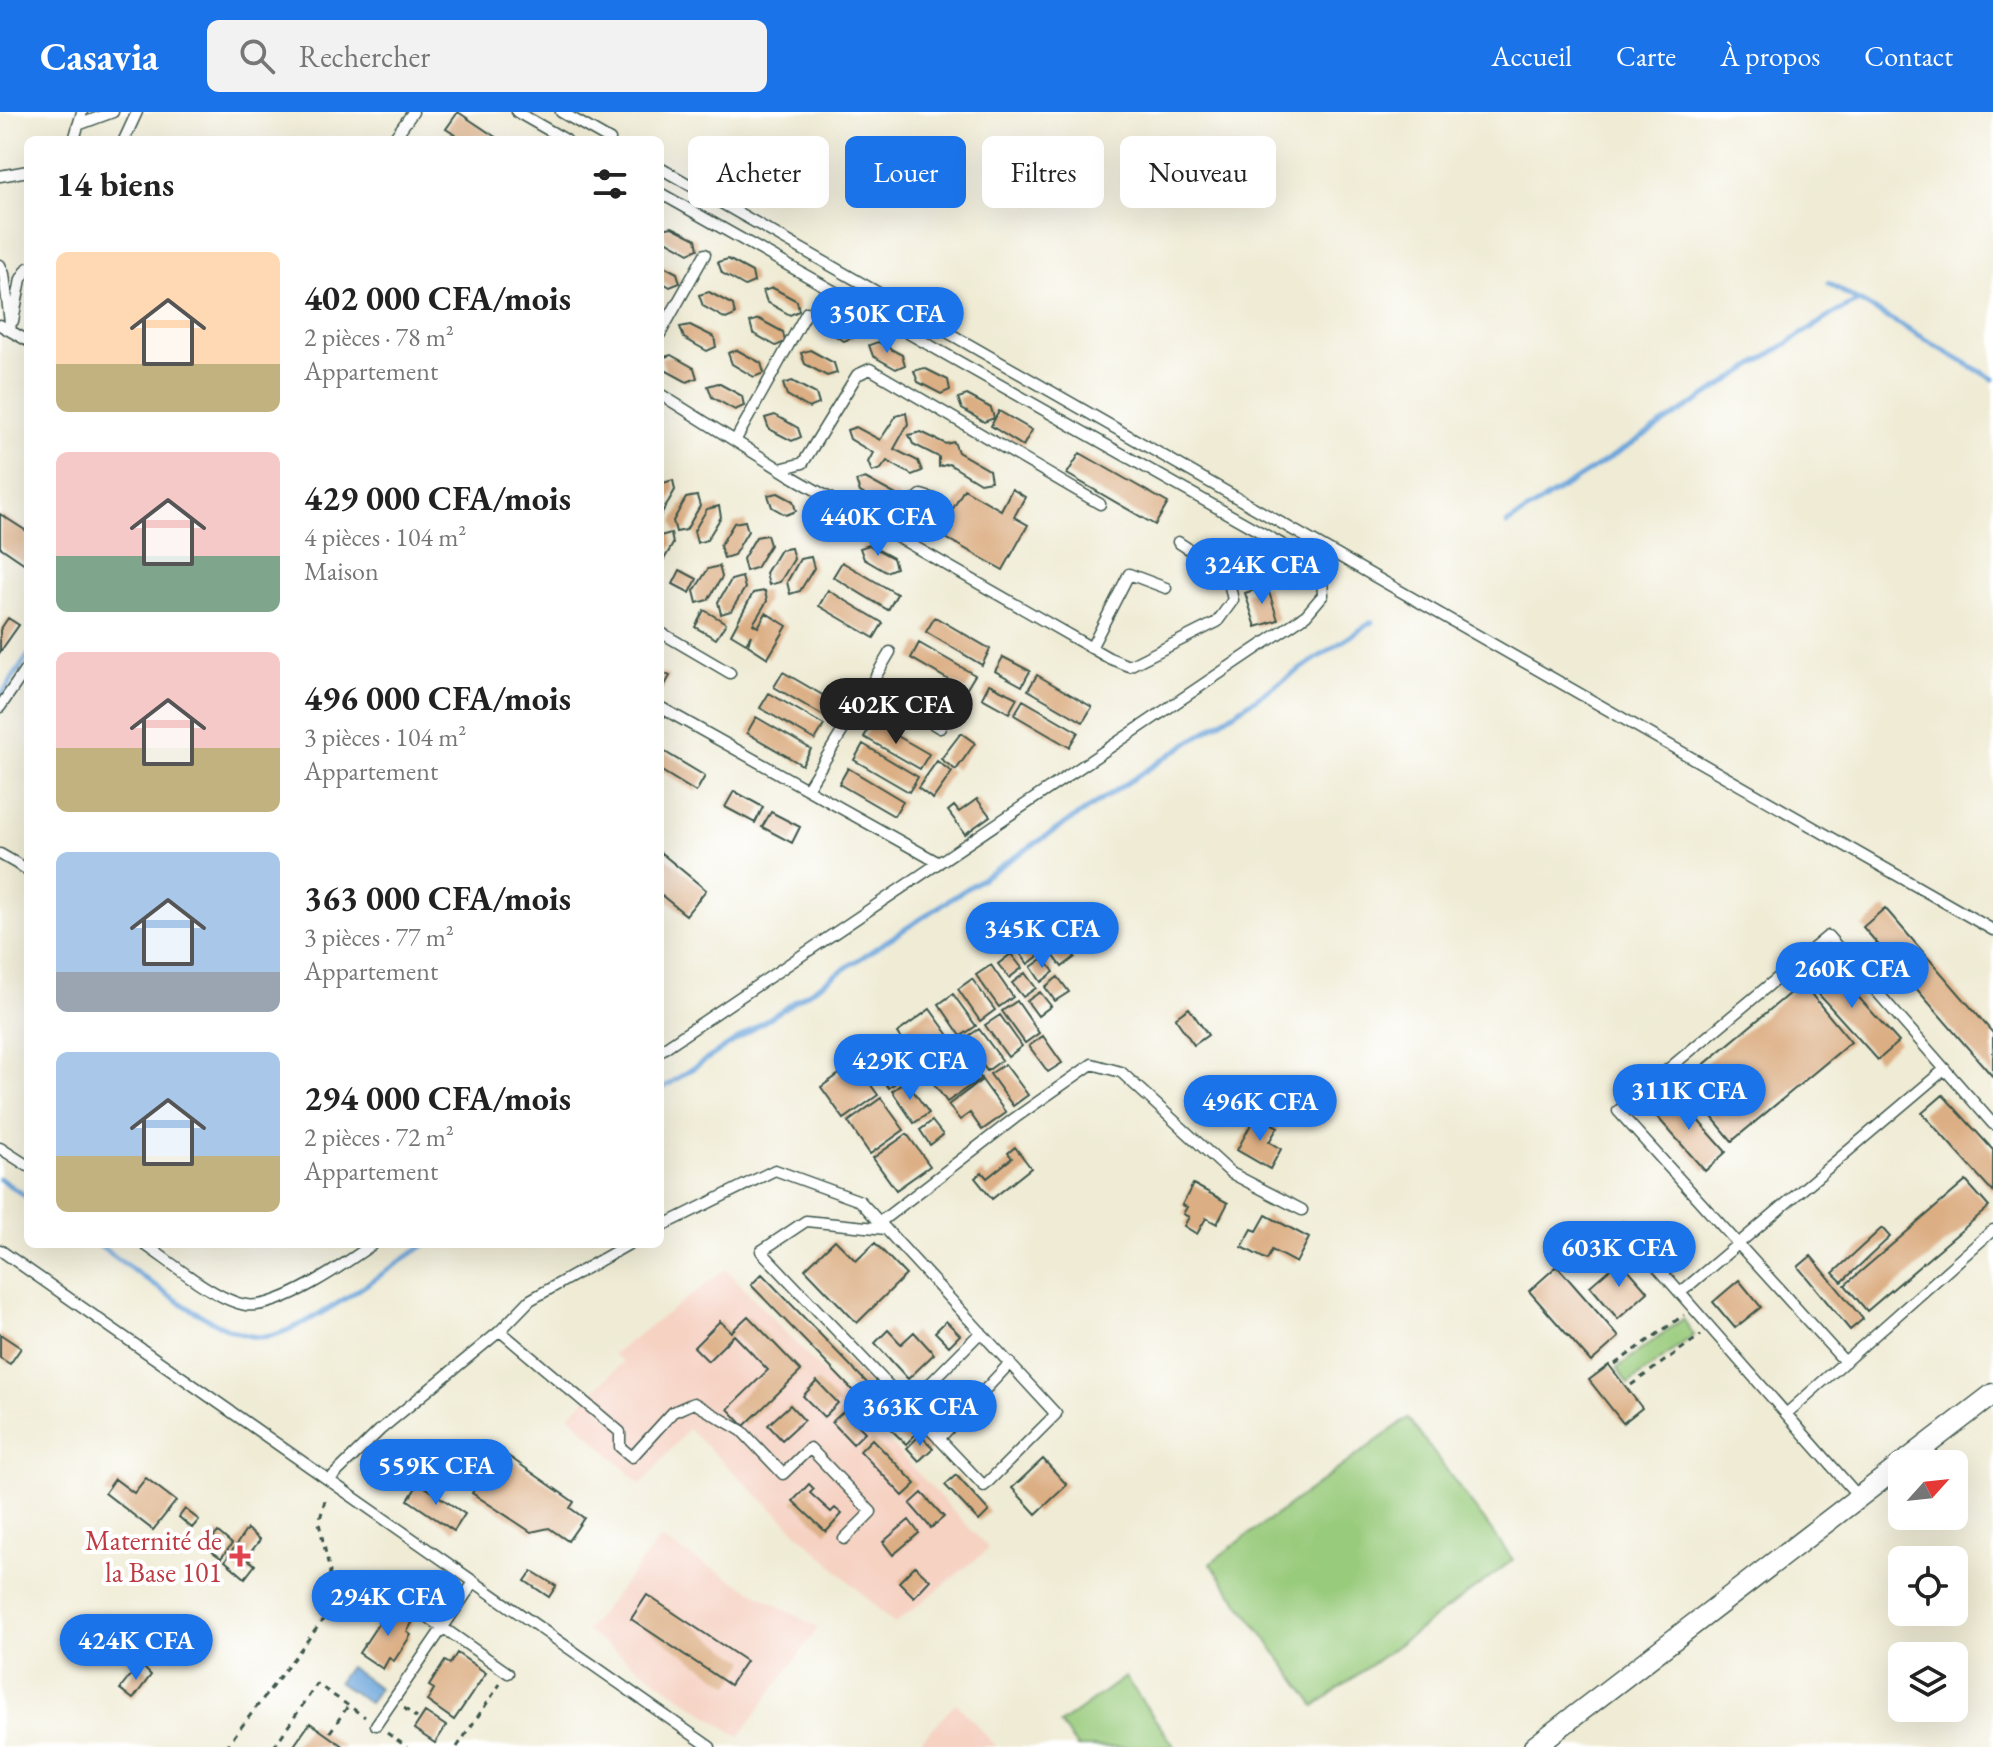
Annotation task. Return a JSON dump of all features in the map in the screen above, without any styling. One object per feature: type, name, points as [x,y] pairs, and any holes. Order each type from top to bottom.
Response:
[{"type":"street","points":[[1534,1747],[1993,1394]]},
{"type":"lane","points":[[75,136],[82,112]]},
{"type":"lane","points":[[78,125],[113,112]]},
{"type":"lane","points":[[126,136],[137,112]]},
{"type":"lane","points":[[396,136],[413,112]]},
{"type":"lane","points":[[517,112],[559,136]]},
{"type":"lane","points":[[561,112],[603,136]]},
{"type":"lane","points":[[664,170],[1993,930]]},
{"type":"lane","points":[[0,176],[24,172]]},
{"type":"lane","points":[[664,195],[1308,559],[1322,580],[1323,595],[1306,615],[664,1048]]},
{"type":"lane","points":[[664,327],[705,254]]},
{"type":"lane","points":[[0,265],[4,274],[11,331]]},
{"type":"lane","points":[[11,331],[24,274]]},
{"type":"lane","points":[[735,441],[807,312]]},
{"type":"lane","points":[[0,325],[24,339]]},
{"type":"lane","points":[[780,469],[803,463],[857,375],[870,369],[1100,504]]},
{"type":"lane","points":[[664,397],[780,469],[1091,648],[1129,666],[1217,622],[1233,600],[1227,574],[1178,542]]},
{"type":"lane","points":[[898,535],[911,504],[921,495],[934,499]]},
{"type":"lane","points":[[1091,648],[1129,574],[1166,588]]},
{"type":"lane","points":[[664,634],[730,673]]},
{"type":"lane","points":[[807,789],[890,652]]},
{"type":"lane","points":[[0,707],[24,672]]},
{"type":"lane","points":[[870,686],[940,728]]},
{"type":"lane","points":[[664,709],[939,863]]},
{"type":"lane","points":[[0,854],[24,868]]},
{"type":"lane","points":[[1845,1362],[1618,1111],[1828,936],[1993,1124]]},
{"type":"lane","points":[[664,1225],[775,1170],[860,1201],[883,1226],[981,1332],[1010,1363],[1056,1414],[984,1486],[761,1251],[806,1221],[883,1226],[1015,1118],[1092,1064],[1121,1072],[1231,1173],[1302,1210]]},
{"type":"lane","points":[[1680,1293],[1945,1069]]},
{"type":"lane","points":[[0,1148],[24,1163]]},
{"type":"lane","points":[[1622,1227],[1859,1497]]},
{"type":"lane","points":[[1786,1414],[1993,1230]]},
{"type":"lane","points":[[150,1248],[222,1296],[246,1305],[277,1298],[334,1270],[367,1248]]},
{"type":"lane","points":[[329,1480],[380,1430],[500,1331],[530,1300],[622,1248]]},
{"type":"lane","points":[[0,1250],[710,1747]]},
{"type":"lane","points":[[500,1331],[620,1432],[620,1447],[632,1457],[673,1412],[694,1403],[742,1431],[783,1474],[810,1448],[871,1512],[844,1539]]},
{"type":"lane","points":[[908,1406],[981,1332]]},
{"type":"lane","points":[[939,1439],[1010,1363]]},
{"type":"lane","points":[[376,1725],[474,1582]]},
{"type":"lane","points":[[392,1592],[508,1673]]},
{"type":"path","points":[[1615,1364],[1693,1308]]},
{"type":"path","points":[[1631,1385],[1711,1328]]},
{"type":"path","points":[[226,1747],[323,1620],[330,1572],[319,1523],[329,1480]]},
{"type":"path","points":[[457,1747],[508,1673]]},
{"type":"path","points":[[274,1747],[317,1684],[407,1747]]},
{"type":"path","points":[[330,1732],[348,1706]]},
{"type":"path","points":[[394,1747],[398,1741]]},
{"type":"shaded area","points":[[726,1269],[989,1549],[894,1624],[688,1429],[641,1485],[569,1415],[623,1362],[613,1354]]},
{"type":"shaded area","points":[[660,1539],[818,1628],[739,1737],[586,1631]]},
{"type":"shaded area","points":[[956,1703],[997,1747],[915,1747]]},
{"type":"green space","points":[[1683,1319],[1694,1335],[1628,1384],[1617,1368]]},
{"type":"green space","points":[[1408,1418],[1513,1560],[1315,1706],[1210,1563]]},
{"type":"green space","points":[[1125,1677],[1175,1747],[1077,1747],[1060,1724]]},
{"type":"water","points":[[349,1667],[379,1688],[369,1703],[338,1682]]},
{"type":"building","points":[[458,112],[494,136],[457,136],[446,129]]},
{"type":"building","points":[[672,227],[696,239],[698,249],[689,253],[666,240],[664,229]]},
{"type":"building","points":[[728,259],[752,272],[754,282],[745,286],[722,273],[718,262]]},
{"type":"building","points":[[664,266],[677,273],[680,283],[670,287],[664,283]]},
{"type":"building","points":[[773,288],[797,301],[799,311],[790,315],[767,302],[763,291]]},
{"type":"building","points":[[709,292],[733,305],[735,315],[726,319],[703,306],[699,295]]},
{"type":"building","points":[[827,314],[851,327],[854,337],[844,341],[822,328],[818,317]]},
{"type":"building","points":[[759,319],[783,332],[785,342],[776,346],[753,333],[750,322]]},
{"type":"building","points":[[690,325],[714,337],[716,347],[707,351],[684,338],[680,327]]},
{"type":"building","points":[[878,342],[902,355],[905,365],[896,369],[873,356],[869,345]]},
{"type":"building","points":[[737,350],[761,363],[764,373],[754,377],[732,364],[728,353]]},
{"type":"building","points":[[810,350],[834,363],[837,373],[827,376],[805,364],[801,353]]},
{"type":"building","points":[[671,355],[694,368],[697,378],[687,382],[665,370],[664,357]]},
{"type":"building","points":[[924,368],[948,380],[950,390],[941,394],[918,382],[914,371]]},
{"type":"building","points":[[792,381],[816,394],[819,404],[809,408],[787,395],[783,384]]},
{"type":"building","points":[[718,383],[742,396],[744,406],[735,410],[712,397],[708,386]]},
{"type":"building","points":[[967,395],[991,408],[994,418],[984,422],[962,409],[958,398]]},
{"type":"building","points":[[999,411],[1032,430],[1023,446],[991,426]]},
{"type":"building","points":[[906,413],[908,424],[894,449],[918,461],[922,471],[912,475],[887,461],[881,469],[872,472],[868,462],[873,453],[850,439],[847,430],[856,427],[880,440],[896,416]]},
{"type":"building","points":[[775,415],[798,428],[801,437],[792,441],[769,429],[765,418]]},
{"type":"building","points":[[921,432],[946,444],[954,442],[958,452],[989,470],[991,481],[980,483],[949,464],[939,467],[939,457],[913,444],[909,435]]},
{"type":"building","points":[[1080,453],[1168,503],[1155,525],[1067,474]]},
{"type":"building","points":[[865,478],[898,496],[901,506],[892,510],[860,492],[856,481]]},
{"type":"building","points":[[673,480],[675,490],[664,509],[664,483]]},
{"type":"building","points":[[964,489],[1001,510],[1012,489],[1025,497],[1014,517],[1028,525],[1003,570],[939,534]]},
{"type":"building","points":[[778,493],[793,501],[796,511],[786,515],[772,507],[768,495]]},
{"type":"building","points":[[697,496],[700,506],[686,530],[676,532],[673,521],[686,498]]},
{"type":"building","points":[[719,506],[721,517],[707,540],[697,543],[694,531],[707,509]]},
{"type":"building","points":[[0,514],[24,529],[24,563],[0,547]]},
{"type":"building","points":[[813,515],[830,522],[832,532],[823,536],[808,529],[804,518]]},
{"type":"building","points":[[745,521],[748,531],[734,555],[724,558],[720,546],[734,523]]},
{"type":"building","points":[[671,533],[673,544],[664,559],[664,535]]},
{"type":"building","points":[[767,535],[770,545],[756,568],[746,571],[743,559],[756,537]]},
{"type":"building","points":[[869,545],[893,558],[896,568],[886,572],[864,559],[860,548]]},
{"type":"building","points":[[791,548],[794,559],[780,582],[769,585],[766,573],[780,550]]},
{"type":"building","points":[[811,557],[814,568],[800,591],[790,594],[787,582],[800,559]]},
{"type":"building","points":[[842,562],[897,594],[888,610],[833,577]]},
{"type":"building","points":[[719,566],[722,577],[708,600],[697,603],[694,591],[708,569]]},
{"type":"building","points":[[680,570],[697,579],[690,593],[673,584]]},
{"type":"building","points":[[742,577],[745,588],[731,611],[721,614],[718,602],[731,580]]},
{"type":"building","points":[[1267,586],[1278,620],[1256,627],[1245,593]]},
{"type":"building","points":[[828,590],[883,623],[874,638],[819,606]]},
{"type":"building","points":[[765,591],[767,601],[753,624],[758,627],[766,613],[787,626],[768,658],[748,645],[751,635],[746,643],[731,634],[753,593]]},
{"type":"building","points":[[704,610],[726,623],[716,639],[695,627]]},
{"type":"building","points":[[935,617],[990,649],[982,665],[926,632]]},
{"type":"building","points":[[8,618],[19,625],[0,652],[0,630]]},
{"type":"building","points":[[919,643],[975,675],[966,690],[911,658]]},
{"type":"building","points":[[1003,657],[1030,671],[1022,686],[995,671]]},
{"type":"building","points":[[783,672],[838,704],[829,719],[774,687]]},
{"type":"building","points":[[664,673],[670,676],[664,687]]},
{"type":"building","points":[[1037,675],[1092,707],[1083,722],[1028,690]]},
{"type":"building","points":[[989,684],[1017,698],[1009,713],[982,698]]},
{"type":"building","points":[[769,693],[824,725],[815,740],[760,708]]},
{"type":"building","points":[[1023,700],[1078,732],[1069,747],[1014,715]]},
{"type":"building","points":[[756,717],[811,749],[802,765],[747,733]]},
{"type":"building","points":[[873,722],[929,754],[920,769],[864,737]]},
{"type":"building","points":[[961,733],[975,743],[956,770],[941,759]]},
{"type":"building","points":[[863,744],[918,777],[909,792],[854,760]]},
{"type":"building","points":[[664,751],[705,776],[696,792],[664,772]]},
{"type":"building","points":[[937,761],[952,772],[933,799],[918,788]]},
{"type":"building","points":[[848,768],[903,801],[894,816],[839,784]]},
{"type":"building","points":[[734,791],[763,807],[755,823],[725,807]]},
{"type":"building","points":[[977,799],[990,816],[965,834],[948,811],[954,806],[959,812]]},
{"type":"building","points":[[771,812],[800,827],[792,843],[762,827]]},
{"type":"building","points":[[664,855],[706,890],[686,915],[664,897]]},
{"type":"building","points":[[1069,908],[1080,922],[1067,932],[1056,917]]},
{"type":"building","points":[[1885,908],[1993,1033],[1993,1077],[1863,927]]},
{"type":"building","points":[[1051,922],[1062,937],[1049,946],[1038,931]]},
{"type":"building","points":[[1083,929],[1094,943],[1080,953],[1070,938]]},
{"type":"building","points":[[1030,940],[1041,954],[1028,964],[1017,949]]},
{"type":"building","points":[[1065,943],[1075,957],[1062,967],[1051,952]]},
{"type":"building","points":[[1011,954],[1022,968],[1009,978],[998,964]]},
{"type":"building","points":[[1044,958],[1054,972],[1041,982],[1031,967]]},
{"type":"building","points":[[1825,960],[1899,1042],[1878,1060],[1805,979]]},
{"type":"building","points":[[991,965],[1013,997],[999,1007],[976,975]]},
{"type":"building","points":[[1025,973],[1036,988],[1023,997],[1012,983]]},
{"type":"building","points":[[1058,977],[1069,992],[1055,1001],[1045,987]]},
{"type":"building","points":[[972,979],[995,1010],[980,1021],[958,989]]},
{"type":"building","points":[[1802,983],[1851,1042],[1732,1141],[1683,1082]]},
{"type":"building","points":[[1040,992],[1051,1006],[1038,1016],[1027,1001]]},
{"type":"building","points":[[953,994],[976,1026],[961,1036],[939,1004]]},
{"type":"building","points":[[1017,1001],[1039,1033],[1025,1043],[1002,1011]]},
{"type":"building","points":[[1189,1008],[1208,1035],[1194,1045],[1175,1018]]},
{"type":"building","points":[[930,1009],[953,1041],[919,1065],[897,1033]]},
{"type":"building","points":[[1000,1015],[1022,1046],[1008,1057],[985,1025]]},
{"type":"building","points":[[979,1029],[1002,1060],[987,1071],[964,1039]]},
{"type":"building","points":[[1043,1036],[1062,1063],[1048,1072],[1029,1046]]},
{"type":"building","points":[[881,1045],[903,1077],[889,1088],[866,1056]]},
{"type":"building","points":[[958,1046],[981,1078],[947,1102],[924,1070]]},
{"type":"building","points":[[855,1063],[878,1095],[844,1119],[821,1087]]},
{"type":"building","points":[[1005,1064],[1028,1095],[1013,1106],[990,1074]]},
{"type":"building","points":[[982,1080],[1006,1113],[982,1130],[970,1113],[960,1120],[948,1105]]},
{"type":"building","points":[[906,1081],[929,1113],[914,1123],[892,1091]]},
{"type":"building","points":[[1673,1092],[1726,1152],[1705,1171],[1652,1111]]},
{"type":"building","points":[[1943,1095],[1993,1150],[1993,1192],[1922,1113]]},
{"type":"building","points":[[881,1098],[904,1130],[870,1154],[848,1122]]},
{"type":"building","points":[[1256,1115],[1278,1127],[1269,1142],[1281,1149],[1270,1169],[1237,1150]]},
{"type":"building","points":[[932,1121],[943,1135],[930,1145],[920,1130]]},
{"type":"building","points":[[907,1134],[930,1166],[896,1190],[873,1158]]},
{"type":"building","points":[[1015,1147],[1031,1168],[992,1199],[975,1178],[982,1172],[987,1178],[1012,1158],[1008,1153]]},
{"type":"building","points":[[1966,1181],[1989,1207],[1867,1311],[1845,1285]]},
{"type":"building","points":[[1193,1184],[1228,1203],[1217,1224],[1206,1218],[1197,1234],[1184,1226],[1189,1217],[1183,1214],[1187,1207],[1182,1205]]},
{"type":"building","points":[[1266,1215],[1309,1238],[1296,1263],[1272,1250],[1267,1260],[1242,1247],[1252,1229],[1257,1231]]},
{"type":"building","points":[[1882,1228],[1890,1237],[1842,1282],[1833,1273]]},
{"type":"building","points":[[835,1240],[856,1261],[875,1243],[906,1275],[857,1323],[805,1269]]},
{"type":"building","points":[[1811,1256],[1863,1319],[1850,1330],[1798,1267]]},
{"type":"building","points":[[1620,1260],[1648,1292],[1618,1319],[1590,1286]]},
{"type":"building","points":[[1557,1266],[1619,1337],[1591,1362],[1529,1291]]},
{"type":"building","points":[[762,1274],[872,1388],[861,1399],[751,1285]]},
{"type":"building","points":[[1739,1280],[1761,1307],[1735,1328],[1713,1302]]},
{"type":"building","points":[[748,1316],[801,1371],[744,1426],[728,1409],[768,1370],[734,1335],[708,1361],[694,1347],[720,1321],[731,1332]]},
{"type":"building","points":[[946,1321],[960,1335],[949,1346],[935,1332]]},
{"type":"building","points":[[888,1330],[901,1344],[914,1332],[934,1354],[908,1379],[875,1343]]},
{"type":"building","points":[[0,1334],[21,1348],[10,1364],[0,1358]]},
{"type":"building","points":[[1609,1365],[1642,1408],[1623,1423],[1589,1380]]},
{"type":"building","points":[[817,1381],[838,1403],[824,1417],[803,1396]]},
{"type":"building","points":[[883,1403],[894,1415],[900,1408],[921,1429],[906,1444],[874,1413]]},
{"type":"building","points":[[790,1405],[804,1420],[782,1440],[768,1425]]},
{"type":"building","points":[[844,1411],[865,1432],[853,1444],[832,1422]]},
{"type":"building","points":[[920,1435],[933,1448],[919,1461],[907,1448]]},
{"type":"building","points":[[872,1439],[916,1484],[903,1496],[860,1451]]},
{"type":"building","points":[[501,1451],[574,1502],[570,1508],[584,1518],[568,1541],[549,1528],[531,1532],[472,1493],[483,1477],[480,1474],[483,1469],[487,1471]]},
{"type":"building","points":[[1043,1459],[1067,1485],[1036,1514],[1012,1488]]},
{"type":"building","points":[[956,1475],[989,1511],[979,1521],[945,1485]]},
{"type":"building","points":[[146,1478],[176,1501],[153,1530],[105,1493],[115,1479],[134,1493]]},
{"type":"building","points":[[419,1483],[465,1514],[454,1531],[408,1500]]},
{"type":"building","points":[[809,1484],[814,1489],[810,1493],[831,1512],[835,1508],[842,1514],[826,1532],[793,1501]]},
{"type":"building","points":[[922,1493],[944,1517],[931,1528],[910,1504]]},
{"type":"building","points":[[185,1509],[199,1520],[192,1528],[179,1517]]},
{"type":"building","points":[[909,1520],[919,1533],[893,1555],[883,1542]]},
{"type":"building","points":[[247,1529],[260,1540],[246,1558],[255,1565],[245,1578],[225,1561]]},
{"type":"building","points":[[218,1532],[232,1544],[221,1558],[206,1547]]},
{"type":"building","points":[[915,1566],[930,1580],[914,1597],[899,1582]]},
{"type":"building","points":[[532,1571],[556,1586],[549,1597],[525,1581]]},
{"type":"building","points":[[647,1595],[746,1661],[730,1685],[631,1619]]},
{"type":"building","points":[[431,1596],[446,1606],[442,1613],[428,1603]]},
{"type":"building","points":[[390,1606],[413,1621],[407,1632],[411,1635],[394,1661],[389,1658],[383,1669],[359,1653]]},
{"type":"building","points":[[457,1653],[486,1673],[454,1720],[427,1701],[434,1689],[429,1686],[445,1661],[450,1664]]},
{"type":"building","points":[[140,1664],[151,1675],[133,1699],[120,1689]]},
{"type":"building","points":[[425,1712],[446,1726],[435,1743],[414,1729]]},
{"type":"building","points":[[310,1723],[344,1747],[293,1747]]},
{"type":"waterway","points":[[1828,283],[1858,301]]},
{"type":"waterway","points":[[1507,524],[1833,314],[1859,301],[1993,379]]},
{"type":"waterway","points":[[664,1087],[1372,622]]},
{"type":"waterway","points":[[0,697],[24,662]]},
{"type":"waterway","points":[[0,1179],[24,1195]]},
{"type":"waterway","points":[[103,1248],[200,1315],[243,1334],[261,1337],[298,1326],[420,1248]]},
{"type":"place","name":"Maternité de la Base 101","points":[[240,1556]]}]
